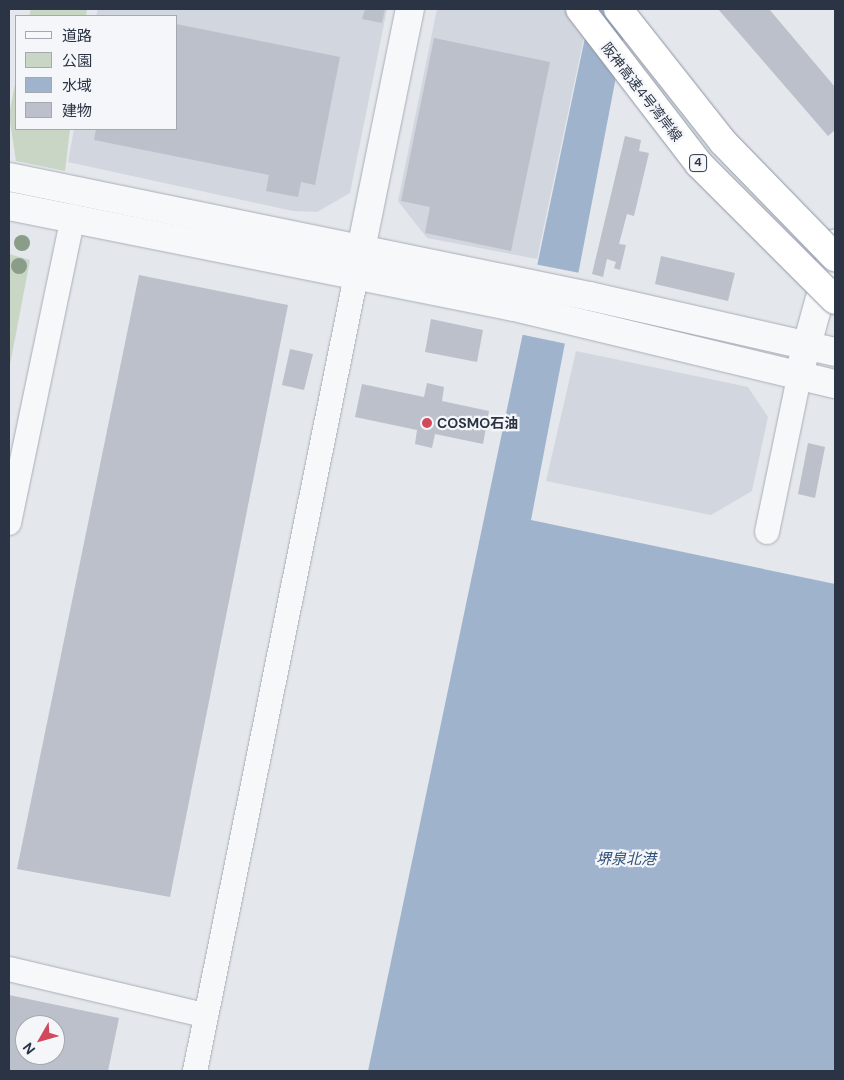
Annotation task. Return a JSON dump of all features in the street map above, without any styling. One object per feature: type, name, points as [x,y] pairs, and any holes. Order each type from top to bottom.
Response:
[{"type":"highway","name":"阪神高速4号湾岸線","points":[[580,9],[699,164],[835,300]]},
{"type":"highway","name":"4","points":[[618,9],[723,142],[835,257]]},
{"type":"street","points":[[195,1071],[203,1016],[410,9]]},
{"type":"street","points":[[9,177],[358,264]]},
{"type":"street","points":[[9,206],[358,264],[516,295],[590,296],[835,352]]},
{"type":"street","points":[[9,523],[73,217]]},
{"type":"street","points":[[767,532],[806,345],[835,243]]},
{"type":"street","points":[[516,295],[584,324],[800,372],[835,384]]},
{"type":"street","points":[[9,969],[203,1016]]},
{"type":"shaded area","points":[[98,9],[387,9],[350,193],[317,212],[293,211],[68,162],[74,130],[178,130],[178,15],[96,15]]},
{"type":"shaded area","points":[[437,9],[590,9],[537,259],[427,238],[398,201]]},
{"type":"shaded area","points":[[576,351],[748,387],[768,417],[752,491],[711,515],[546,481]]},
{"type":"green space","points":[[31,9],[87,9],[86,15],[29,15]]},
{"type":"green space","points":[[15,84],[15,130],[70,130],[65,171],[16,161],[9,115]]},
{"type":"green space","points":[[9,254],[30,260],[9,370]]},
{"type":"water","name":"堺泉北港","points":[[591,9],[629,9],[531,520],[835,584],[835,1071],[368,1071]]},
{"type":"pier","points":[[534,264],[580,273],[567,344],[519,334]]},
{"type":"building","points":[[365,9],[385,9],[382,23],[362,19]]},
{"type":"building","points":[[718,9],[769,9],[835,87],[835,130],[828,136]]},
{"type":"building","points":[[178,24],[340,57],[315,185],[301,182],[298,197],[266,191],[269,175],[94,140],[96,130],[178,130]]},
{"type":"building","points":[[434,38],[550,62],[511,251],[425,233],[430,207],[401,201]]},
{"type":"building","points":[[625,136],[641,140],[639,151],[649,153],[634,216],[627,214],[619,244],[626,245],[620,270],[614,268],[616,262],[607,259],[603,277],[592,274]]},
{"type":"building","points":[[661,256],[735,273],[728,301],[655,284]]},
{"type":"building","points":[[139,275],[288,305],[170,897],[17,869]]},
{"type":"building","points":[[431,319],[483,330],[477,362],[425,352]]},
{"type":"building","points":[[290,349],[313,354],[304,390],[282,385]]},
{"type":"building","points":[[427,383],[444,387],[442,401],[489,411],[483,444],[435,434],[432,448],[415,444],[417,430],[355,417],[362,384],[424,397]]},
{"type":"building","points":[[808,443],[825,447],[815,498],[798,494]]},
{"type":"building","points":[[9,995],[119,1018],[108,1071],[9,1071]]},
{"type":"place","name":"COSMO石油","points":[[427,423]]}]
